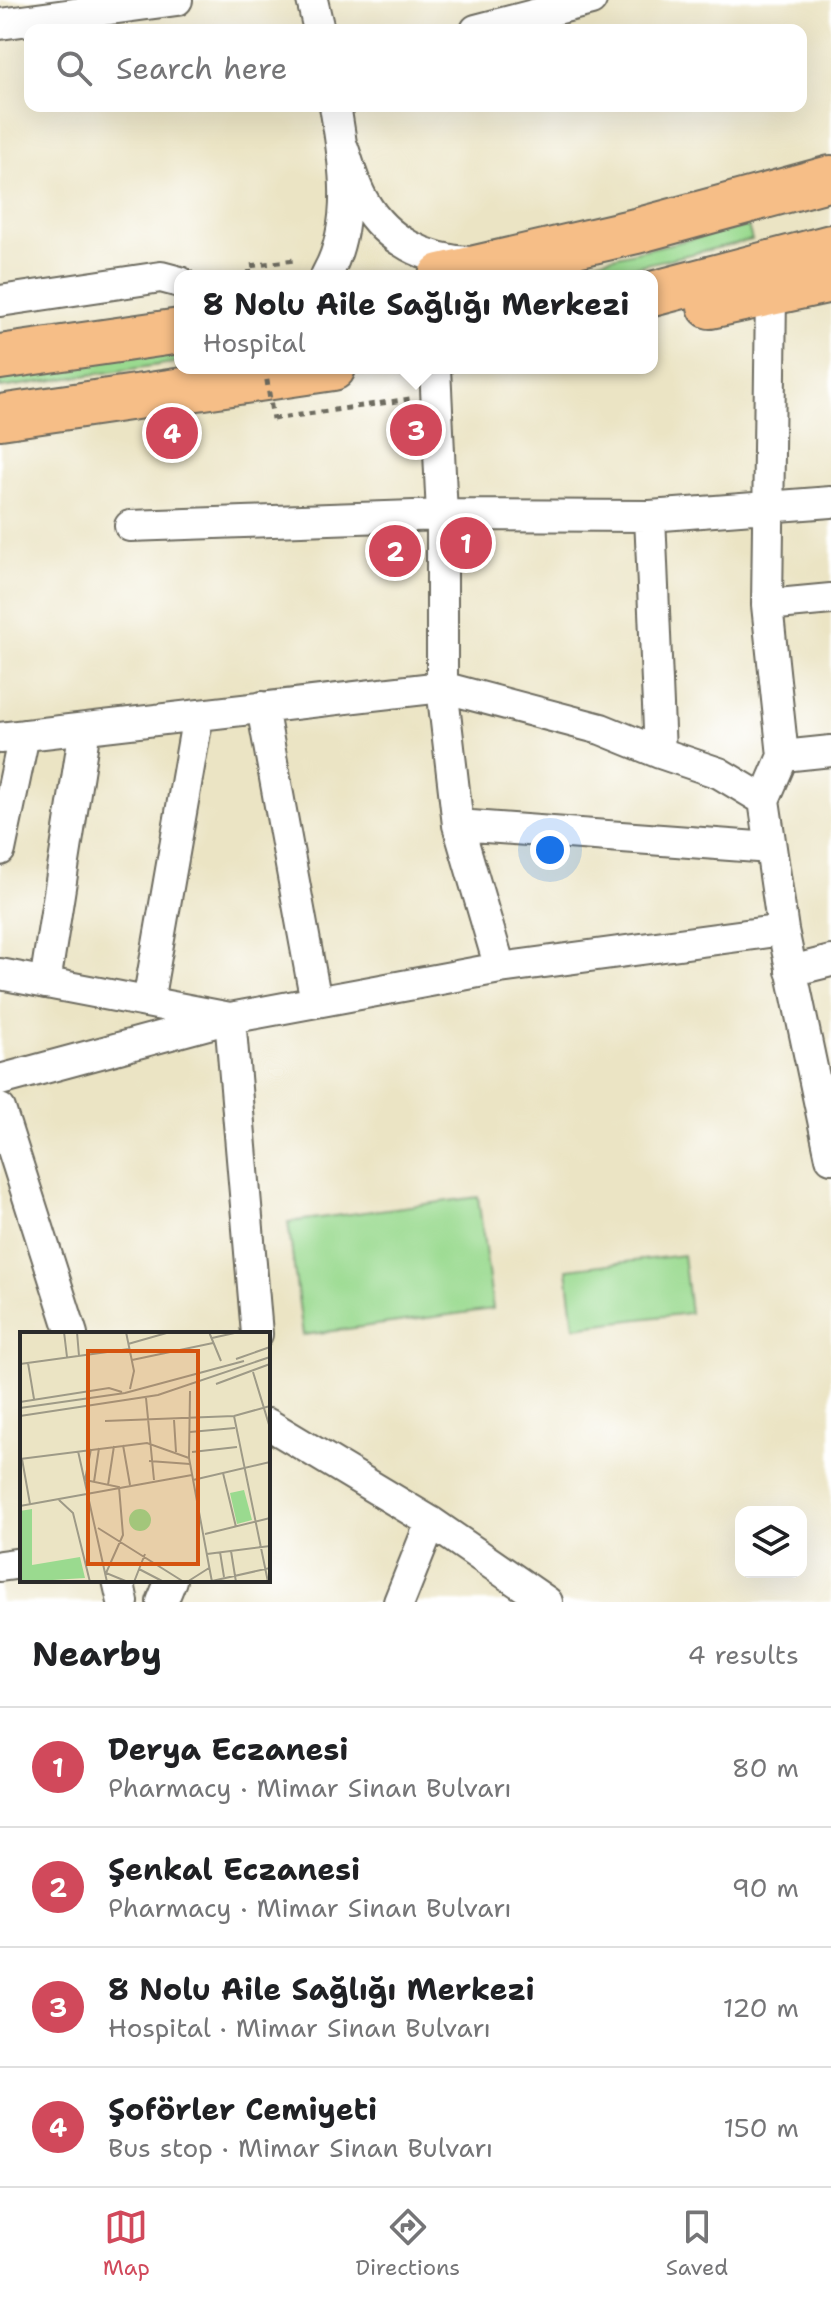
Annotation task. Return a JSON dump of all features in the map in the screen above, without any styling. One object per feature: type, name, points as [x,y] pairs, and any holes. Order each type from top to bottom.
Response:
[{"type":"highway","points":[[636,231],[693,201],[831,154]]},
{"type":"highway","points":[[468,270],[636,231],[831,178]]},
{"type":"highway","points":[[658,292],[831,247]]},
{"type":"highway","points":[[658,315],[831,280]]},
{"type":"highway","points":[[0,357],[174,332]]},
{"type":"highway","points":[[0,417],[292,374]]},
{"type":"street","points":[[0,24],[177,0]]},
{"type":"street","points":[[312,0],[318,24]]},
{"type":"street","points":[[499,24],[591,0]]},
{"type":"street","points":[[329,270],[338,253],[345,216],[343,148],[336,112]]},
{"type":"street","points":[[343,148],[363,202],[393,238],[445,261],[500,263]]},
{"type":"street","points":[[0,301],[161,277],[174,280]]},
{"type":"street","points":[[771,294],[767,605],[783,756],[764,800],[783,930],[831,1158]]},
{"type":"street","points":[[435,381],[442,515],[442,687],[458,825],[500,968]]},
{"type":"street","points":[[130,526],[442,515],[650,516],[831,502]]},
{"type":"street","points":[[650,516],[660,753]]},
{"type":"street","points":[[767,605],[831,599]]},
{"type":"street","points":[[0,850],[12,736],[442,687],[601,729],[719,773],[764,800]]},
{"type":"street","points":[[262,707],[316,1002]]},
{"type":"street","points":[[148,1002],[198,715]]},
{"type":"street","points":[[45,983],[85,728]]},
{"type":"street","points":[[783,756],[831,751]]},
{"type":"street","points":[[458,825],[771,848]]},
{"type":"street","points":[[0,1080],[230,1018],[500,968],[783,930]]},
{"type":"street","points":[[791,971],[831,961]]},
{"type":"street","points":[[0,974],[230,1018]]},
{"type":"street","points":[[230,1018],[257,1332]]},
{"type":"street","points":[[0,1109],[78,1330]]},
{"type":"street","points":[[270,1425],[431,1522],[547,1602]]},
{"type":"street","points":[[399,1602],[431,1522]]},
{"type":"street","points":[[0,1566],[20,1563]]},
{"type":"street","points":[[118,1582],[123,1602]]},
{"type":"street","points":[[162,1602],[170,1582]]},
{"type":"path","points":[[249,270],[249,266],[295,260]]},
{"type":"path","points":[[266,374],[273,419],[435,381]]},
{"type":"green space","points":[[748,226],[752,240],[620,270],[556,270]]},
{"type":"green space","points":[[174,348],[174,363],[0,388],[0,374]]},
{"type":"green space","points":[[478,1197],[493,1309],[303,1335],[288,1222]]},
{"type":"green space","points":[[683,1255],[690,1313],[574,1327],[567,1269]]},
{"type":"place","name":"8 Nolu Aile Sağlığı Merkezi","points":[[416,430]]},
{"type":"place","name":"Şoförler Cemiyeti","points":[[172,433]]},
{"type":"place","name":"Derya Eczanesi","points":[[466,543]]},
{"type":"place","name":"Şenkal Eczanesi","points":[[395,551]]}]
